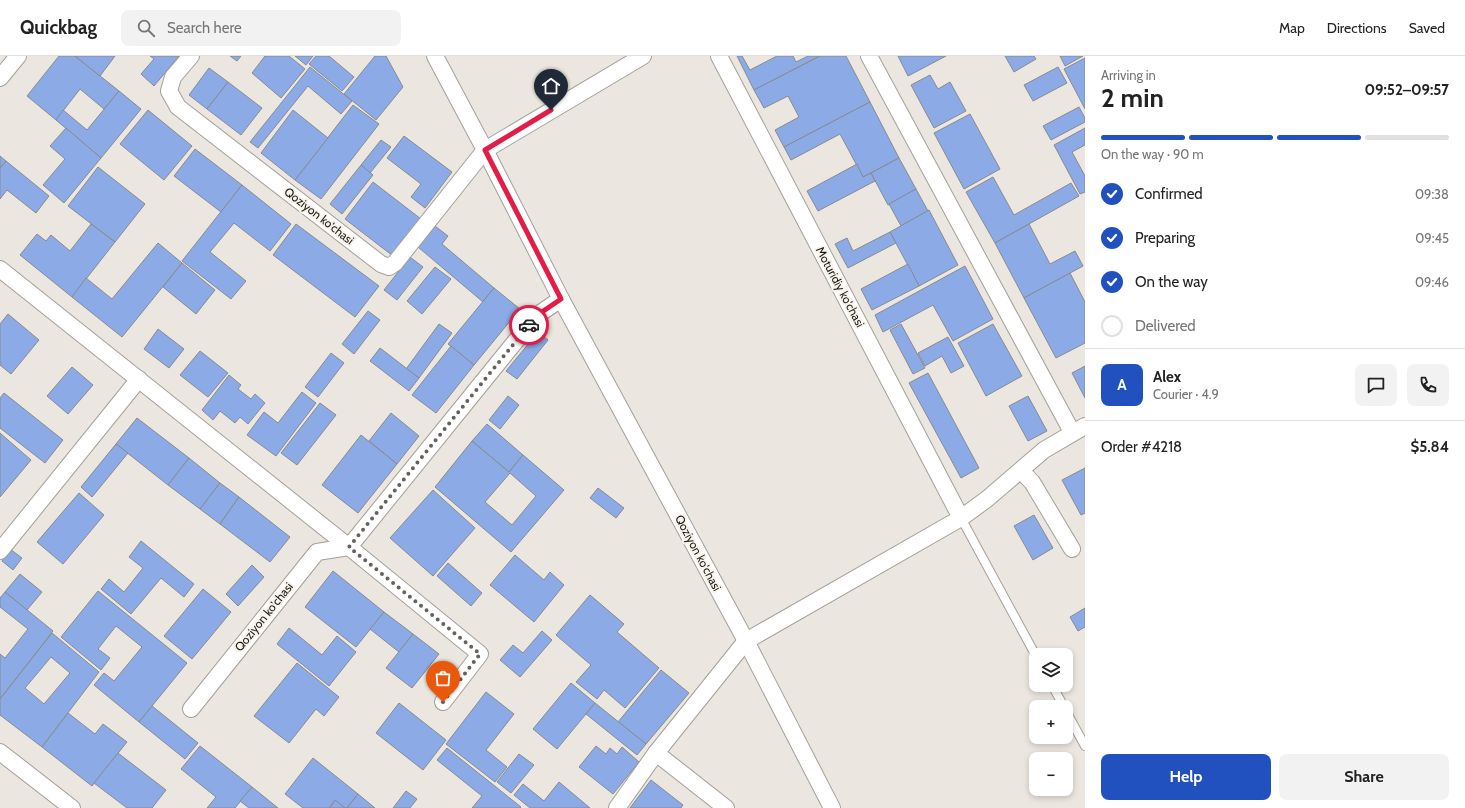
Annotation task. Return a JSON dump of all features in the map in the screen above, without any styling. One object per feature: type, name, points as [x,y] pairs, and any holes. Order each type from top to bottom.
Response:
[{"type":"street","points":[[0,78],[18,56]]},
{"type":"street","name":"Qoziyon ko'chasi","points":[[191,56],[173,77],[169,91],[178,107],[381,264],[389,266],[395,263],[485,150]]},
{"type":"street","name":"Qoziyon ko'chasi","points":[[435,56],[561,299],[746,641],[832,808]]},
{"type":"street","points":[[485,150],[643,56]]},
{"type":"street","name":"Moturidiy ko'chasi","points":[[719,56],[961,518]]},
{"type":"street","points":[[617,808],[656,753],[746,641],[961,518],[1021,472],[1044,450],[1079,429],[869,56]]},
{"type":"street","points":[[0,269],[349,547],[480,654],[443,702]]},
{"type":"street","points":[[349,547],[536,316],[561,299]]},
{"type":"street","points":[[0,551],[139,379]]},
{"type":"street","points":[[1021,472],[1032,482],[1072,549]]},
{"type":"street","name":"Qoziyon ko'chasi","points":[[191,709],[317,552],[349,547]]},
{"type":"street","points":[[0,752],[72,808]]},
{"type":"street","points":[[656,753],[726,808]]},
{"type":"lane","points":[[961,518],[1032,648]]},
{"type":"lane","points":[[1073,724],[1085,746]]},
{"type":"building","points":[[59,56],[75,56],[119,91],[104,109],[80,89],[56,120],[27,96]]},
{"type":"building","points":[[75,56],[115,56],[100,76]]},
{"type":"building","points":[[150,56],[179,56],[154,86],[141,74],[154,59]]},
{"type":"building","points":[[230,56],[241,56],[237,61]]},
{"type":"building","points":[[265,56],[289,56],[305,69],[281,98],[252,73]]},
{"type":"building","points":[[295,56],[313,56],[306,65]]},
{"type":"building","points":[[316,56],[329,56],[354,77],[342,91],[309,64]]},
{"type":"building","points":[[375,56],[386,56],[403,87],[376,120],[344,94]]},
{"type":"building","points":[[737,56],[742,56],[750,70],[777,56],[793,56],[796,62],[808,56],[820,56],[754,90]]},
{"type":"building","points":[[820,56],[846,56],[870,102],[784,147],[775,130],[799,117],[788,96],[764,108],[754,90]]},
{"type":"building","points":[[898,56],[946,56],[908,76]]},
{"type":"building","points":[[1005,56],[1034,56],[1036,59],[1014,72]]},
{"type":"building","points":[[1060,56],[1083,56],[1065,66]]},
{"type":"building","points":[[1085,58],[1085,109],[1064,69]]},
{"type":"building","points":[[310,67],[352,101],[341,114],[308,86],[258,148],[250,142]]},
{"type":"building","points":[[1058,67],[1067,83],[1033,101],[1024,85]]},
{"type":"building","points":[[209,68],[228,82],[207,109],[189,95]]},
{"type":"building","points":[[930,75],[938,89],[950,82],[966,111],[934,128],[911,85]]},
{"type":"building","points":[[228,82],[262,108],[241,135],[207,109]]},
{"type":"building","points":[[119,91],[141,109],[101,158],[56,120],[63,110],[87,130]]},
{"type":"building","points":[[870,102],[899,158],[863,177],[840,134],[791,160],[784,147]]},
{"type":"building","points":[[353,105],[379,124],[321,199],[295,180]]},
{"type":"building","points":[[1079,107],[1085,118],[1085,122],[1051,140],[1043,126]]},
{"type":"building","points":[[148,110],[192,146],[164,180],[120,144]]},
{"type":"building","points":[[293,110],[328,138],[295,180],[261,153]]},
{"type":"building","points":[[970,114],[1000,169],[964,189],[934,133]]},
{"type":"building","points":[[66,128],[101,158],[64,203],[43,185],[65,159],[50,146]]},
{"type":"building","points":[[1085,128],[1085,145],[1072,152],[1085,176],[1085,192],[1080,194],[1054,145]]},
{"type":"building","points":[[404,136],[452,172],[425,208],[411,197],[421,184],[387,158]]},
{"type":"building","points":[[381,140],[391,147],[370,173],[361,165]]},
{"type":"building","points":[[195,149],[242,185],[221,212],[174,176]]},
{"type":"building","points":[[0,156],[6,161],[0,168]]},
{"type":"building","points":[[899,158],[916,189],[888,205],[871,173]]},
{"type":"building","points":[[6,161],[49,196],[36,213],[7,190],[0,199],[0,168]]},
{"type":"building","points":[[857,164],[863,177],[871,173],[875,181],[818,211],[807,191]]},
{"type":"building","points":[[361,165],[373,175],[342,214],[330,204]]},
{"type":"building","points":[[98,167],[145,204],[115,242],[68,206]]},
{"type":"building","points":[[993,177],[1014,215],[1071,183],[1079,196],[995,243],[966,192]]},
{"type":"building","points":[[373,182],[421,219],[393,256],[345,219]]},
{"type":"building","points":[[242,185],[291,224],[270,251],[234,223],[210,252],[246,281],[231,299],[182,261]]},
{"type":"building","points":[[916,189],[928,211],[901,226],[889,204]]},
{"type":"building","points":[[929,210],[958,265],[919,286],[890,232]]},
{"type":"building","points":[[91,224],[115,242],[72,297],[20,255],[37,234],[46,241],[51,235],[70,251]]},
{"type":"building","points":[[296,224],[379,286],[355,317],[273,255]]},
{"type":"building","points":[[1029,224],[1050,264],[1075,251],[1083,266],[1024,298],[995,243]]},
{"type":"building","points":[[435,226],[448,236],[442,244],[494,288],[483,302],[418,247]]},
{"type":"building","points":[[890,232],[896,243],[848,268],[835,244],[847,238],[853,251]]},
{"type":"building","points":[[158,243],[182,263],[122,337],[72,297],[86,278],[112,299]]},
{"type":"building","points":[[410,257],[423,267],[397,300],[384,290]]},
{"type":"building","points":[[182,263],[215,290],[196,314],[163,287]]},
{"type":"building","points":[[908,264],[919,286],[872,310],[861,289]]},
{"type":"building","points":[[965,266],[993,319],[953,341],[933,305],[883,332],[875,315]]},
{"type":"building","points":[[435,267],[451,279],[422,314],[407,301]]},
{"type":"building","points":[[1070,273],[1085,302],[1085,343],[1056,358],[1024,298]]},
{"type":"building","points":[[494,288],[520,309],[474,365],[448,344]]},
{"type":"building","points":[[368,311],[380,320],[354,354],[342,344]]},
{"type":"building","points":[[8,314],[39,340],[11,374],[0,365],[0,324]]},
{"type":"building","points":[[439,324],[452,333],[419,378],[406,369]]},
{"type":"building","points":[[901,324],[925,368],[913,374],[890,330]]},
{"type":"building","points":[[993,324],[1022,376],[986,396],[958,343]]},
{"type":"building","points":[[158,329],[184,349],[169,368],[144,349]]},
{"type":"building","points":[[538,332],[548,340],[517,379],[506,371]]},
{"type":"building","points":[[948,337],[964,366],[951,373],[942,356],[925,366],[918,353]]},
{"type":"building","points":[[451,346],[474,365],[436,413],[412,395]]},
{"type":"building","points":[[380,348],[419,378],[409,391],[370,361]]},
{"type":"building","points":[[200,351],[228,373],[208,397],[180,375]]},
{"type":"building","points":[[331,353],[344,363],[318,397],[305,387]]},
{"type":"building","points":[[1085,366],[1085,398],[1072,373]]},
{"type":"building","points":[[72,367],[93,385],[68,414],[47,396]]},
{"type":"building","points":[[928,373],[979,468],[961,478],[909,383]]},
{"type":"building","points":[[229,375],[241,385],[238,389],[251,399],[255,394],[265,403],[248,424],[240,417],[235,423],[220,411],[213,420],[202,410]]},
{"type":"building","points":[[302,392],[316,403],[276,456],[247,435],[264,412],[278,423]]},
{"type":"building","points":[[4,393],[63,440],[45,463],[0,428],[0,398]]},
{"type":"building","points":[[508,396],[519,405],[500,429],[489,420]]},
{"type":"building","points":[[1028,396],[1047,431],[1028,441],[1009,406]]},
{"type":"building","points":[[320,403],[336,415],[297,465],[281,453]]},
{"type":"building","points":[[391,413],[419,436],[397,464],[369,441]]},
{"type":"building","points":[[137,418],[189,458],[168,485],[116,444]]},
{"type":"building","points":[[487,424],[523,455],[509,472],[472,441]]},
{"type":"building","points":[[0,433],[31,460],[0,497]]},
{"type":"building","points":[[361,435],[397,464],[358,513],[322,485]]},
{"type":"building","points":[[472,441],[509,472],[523,455],[564,490],[511,552],[435,487]],"holes":[[[510,473],[536,496],[512,525],[485,502]]]},
{"type":"building","points":[[116,444],[128,453],[92,497],[81,487]]},
{"type":"building","points":[[189,458],[220,483],[200,509],[168,485]]},
{"type":"building","points":[[1085,468],[1085,513],[1081,515],[1062,480]]},
{"type":"building","points":[[220,483],[239,497],[220,524],[200,509]]},
{"type":"building","points":[[598,488],[624,508],[616,518],[590,498]]},
{"type":"building","points":[[433,490],[475,528],[433,576],[390,538]]},
{"type":"building","points":[[79,493],[104,515],[63,564],[37,542]]},
{"type":"building","points":[[239,497],[290,537],[270,562],[220,524]]},
{"type":"building","points":[[1034,515],[1053,548],[1033,560],[1014,526]]},
{"type":"building","points":[[141,541],[194,584],[184,597],[161,578],[131,614],[101,589],[109,579],[124,592],[143,568],[129,557]]},
{"type":"building","points":[[10,549],[22,558],[13,570],[2,561]]},
{"type":"building","points":[[515,555],[544,580],[550,572],[564,585],[534,622],[490,585]]},
{"type":"building","points":[[448,563],[482,593],[471,606],[437,576]]},
{"type":"building","points":[[252,565],[264,577],[238,606],[226,594]]},
{"type":"building","points":[[333,571],[384,612],[356,647],[305,607]]},
{"type":"building","points":[[20,574],[42,592],[27,610],[5,592]]},
{"type":"building","points":[[203,589],[231,612],[192,659],[164,636]]},
{"type":"building","points":[[98,591],[187,663],[139,722],[94,685],[104,673],[114,681],[142,647],[116,626],[98,649],[110,658],[101,670],[61,637]]},
{"type":"building","points":[[5,592],[53,631],[0,699],[0,654],[5,658],[28,629],[0,607],[0,598]]},
{"type":"building","points":[[590,595],[624,624],[617,632],[659,668],[625,708],[604,690],[597,699],[576,682],[591,665],[556,635]]},
{"type":"building","points":[[1085,608],[1085,627],[1078,631],[1070,617]]},
{"type":"building","points":[[384,612],[413,634],[399,652],[370,629]]},
{"type":"building","points":[[289,628],[322,655],[337,636],[356,652],[329,686],[277,644]]},
{"type":"building","points":[[542,631],[552,640],[520,677],[500,660],[513,645],[523,653]]},
{"type":"building","points":[[52,633],[99,672],[42,747],[0,715],[0,699]],"holes":[[[51,657],[70,673],[44,704],[25,688]]]},
{"type":"building","points":[[413,634],[439,654],[412,688],[386,668]]},
{"type":"building","points":[[297,663],[339,697],[324,716],[316,709],[289,743],[254,716]]},
{"type":"building","points":[[661,670],[689,693],[646,744],[618,722]]},
{"type":"building","points":[[571,683],[595,703],[557,749],[533,729]]},
{"type":"building","points":[[486,692],[514,714],[486,750],[507,767],[495,782],[446,744]]},
{"type":"building","points":[[399,703],[446,740],[423,770],[376,733]]},
{"type":"building","points":[[595,703],[646,744],[637,755],[586,714]]},
{"type":"building","points":[[152,706],[198,743],[185,759],[139,722]]},
{"type":"building","points":[[68,713],[95,734],[103,724],[127,742],[92,786],[42,747]]},
{"type":"building","points":[[200,746],[252,787],[235,808],[207,808],[216,797],[181,769]]},
{"type":"building","points":[[596,746],[606,754],[610,748],[617,754],[622,747],[639,762],[613,794],[579,767]]},
{"type":"building","points":[[447,748],[521,807],[472,808],[482,796],[437,760]]},
{"type":"building","points":[[118,753],[166,790],[152,808],[127,808],[94,783]]},
{"type":"building","points":[[519,754],[534,765],[511,793],[497,782]]},
{"type":"building","points":[[313,758],[358,794],[347,808],[335,800],[329,808],[303,808],[285,794]]},
{"type":"building","points":[[651,780],[683,805],[681,808],[630,808]]},
{"type":"building","points":[[559,782],[590,808],[530,808],[514,795],[523,784],[544,801]]},
{"type":"building","points":[[252,787],[278,808],[249,808],[240,801]]},
{"type":"building","points":[[406,791],[417,799],[410,808],[393,808]]},
{"type":"building","points":[[358,794],[375,808],[347,808]]},
{"type":"building","points":[[335,800],[345,808],[330,808]]},
{"type":"way so far","points":[[443,702],[480,654],[349,547],[529,325]]},
{"type":"route","points":[[529,325],[536,316],[561,299],[485,150],[551,110]]}]
